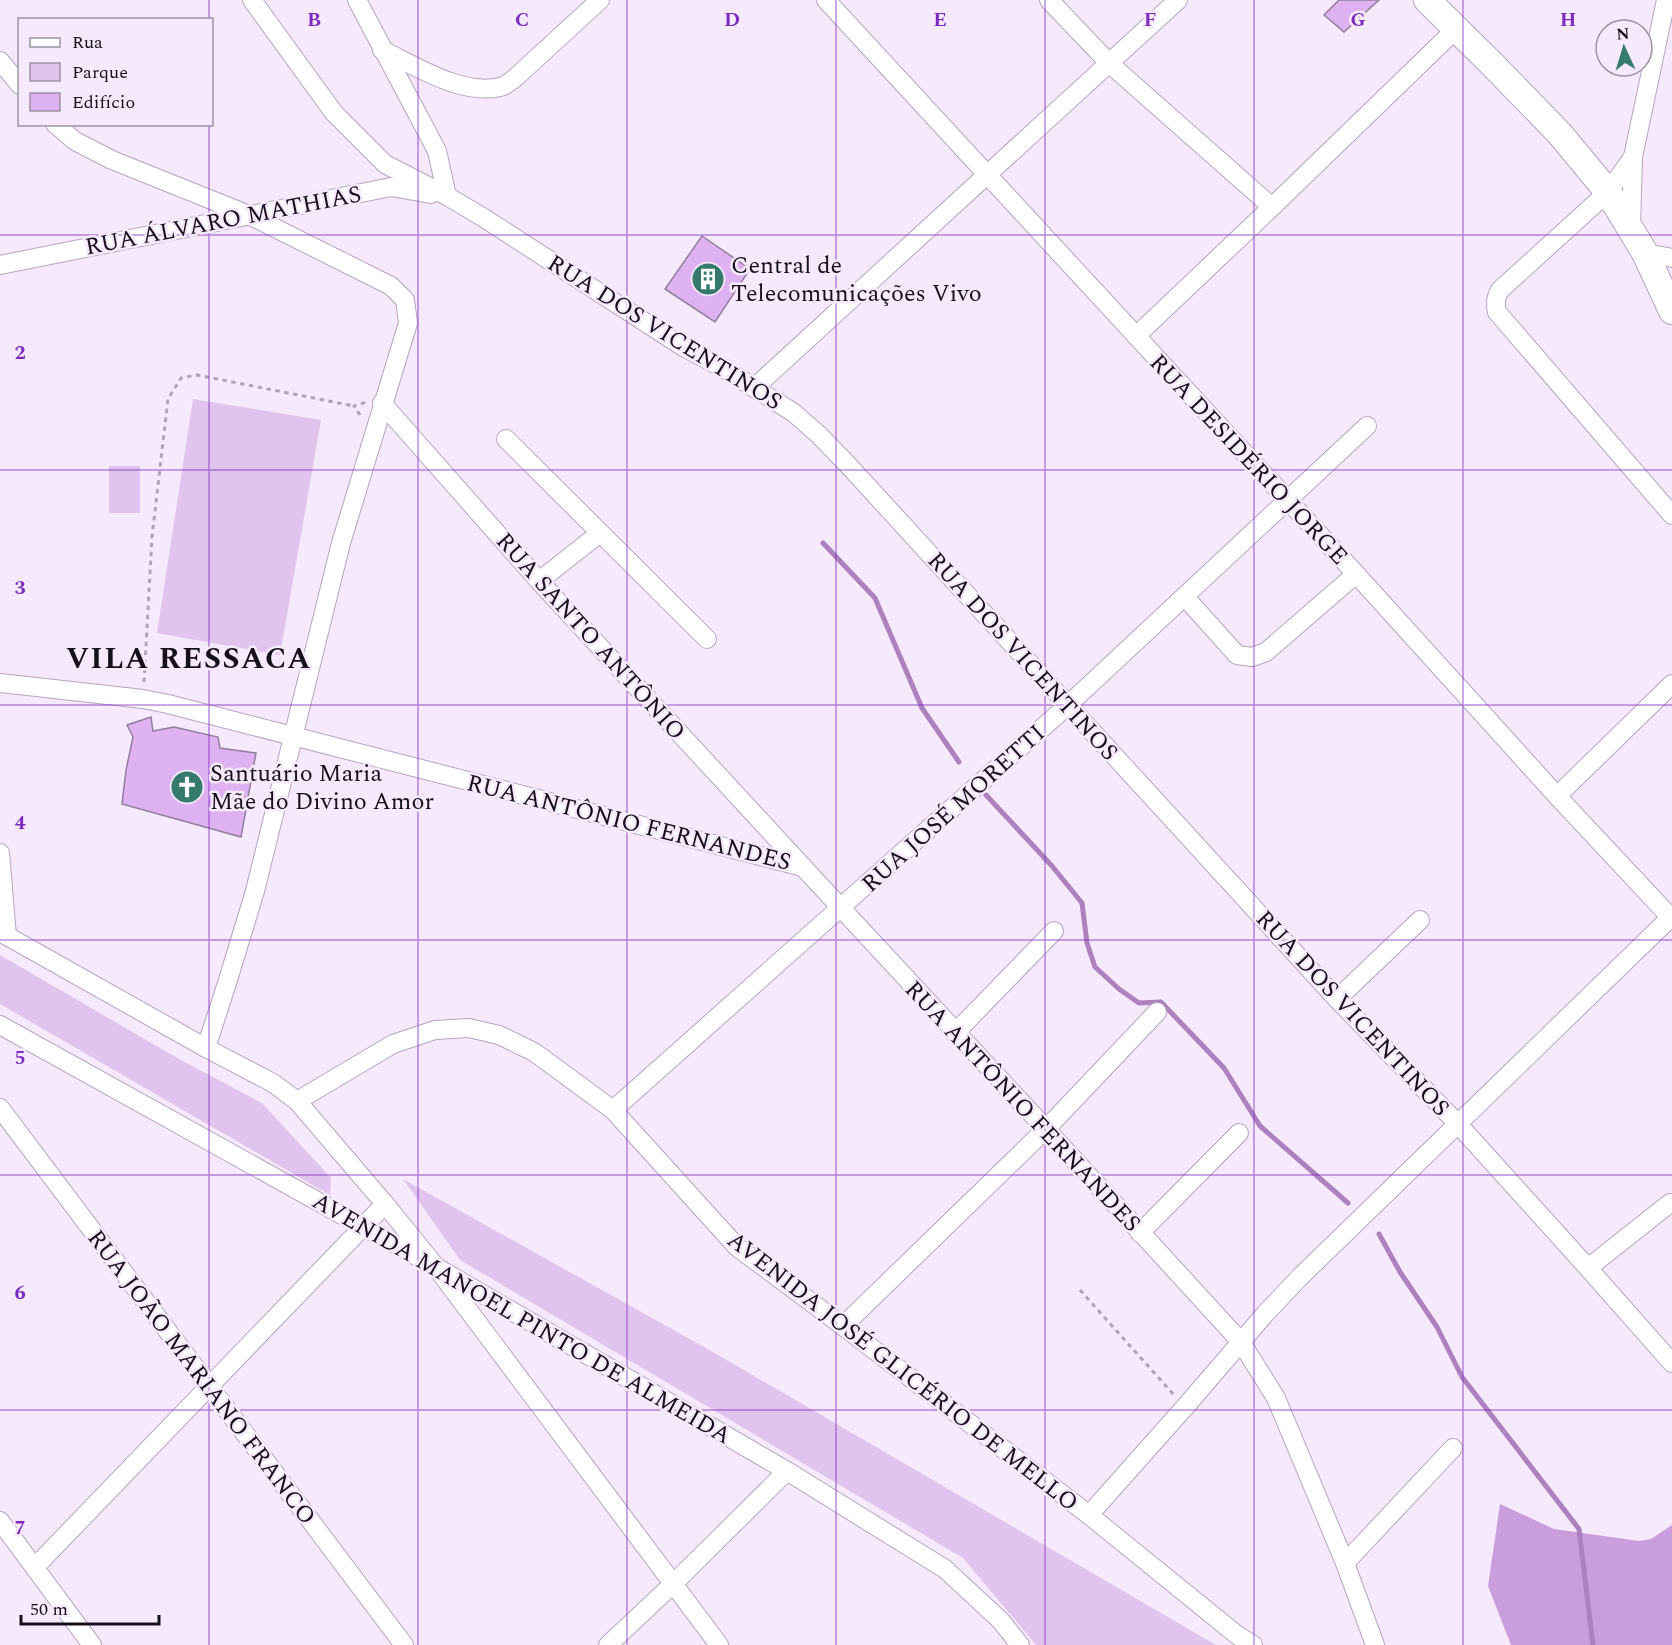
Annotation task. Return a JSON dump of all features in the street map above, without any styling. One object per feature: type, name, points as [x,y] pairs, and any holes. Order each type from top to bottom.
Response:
[{"type":"main road","points":[[1426,0],[1560,134],[1608,192],[1645,253],[1672,311]]},
{"type":"street","name":"RUA DOS VICENTINOS","points":[[252,0],[334,113],[385,164],[484,218],[685,348],[723,368],[794,413],[826,443],[1337,999],[1457,1123],[1672,1363]]},
{"type":"street","points":[[357,0],[437,151],[447,196]]},
{"type":"street","points":[[382,50],[451,83],[479,88],[502,87],[516,77],[600,0]]},
{"type":"street","name":"RUA DESIDÉRIO JORGE","points":[[826,0],[1356,574],[1557,796],[1672,917]]},
{"type":"street","points":[[1049,0],[1110,64],[1272,207]]},
{"type":"street","points":[[754,388],[1179,0]]},
{"type":"street","points":[[1631,228],[1633,157],[1666,0]]},
{"type":"street","points":[[1136,336],[1456,29]]},
{"type":"street","points":[[1,63],[18,84]]},
{"type":"street","points":[[58,126],[75,141],[112,160],[249,215],[391,286],[405,300],[408,323],[341,543],[255,891],[206,1048]]},
{"type":"street","points":[[1633,157],[1608,192],[1500,290],[1496,296],[1495,306],[1497,312],[1672,515]]},
{"type":"street","name":"RUA ÁLVARO MATHIAS","points":[[0,265],[391,187],[447,196]]},
{"type":"street","points":[[1645,253],[1672,258]]},
{"type":"street","name":"RUA SANTO ANTÔNIO","points":[[382,403],[539,581],[802,867]]},
{"type":"street","name":"RUA JOSÉ MORETTI","points":[[613,1110],[1068,705],[1367,426]]},
{"type":"street","points":[[506,439],[707,639]]},
{"type":"street","points":[[539,581],[600,533]]},
{"type":"street","points":[[1185,597],[1237,655],[1252,657],[1266,652],[1356,574]]},
{"type":"street","name":"RUA ANTÔNIO FERNANDES","points":[[0,683],[143,699],[293,735],[802,867],[1241,1342],[1276,1398],[1345,1563],[1375,1645]]},
{"type":"street","points":[[1557,796],[1672,684]]},
{"type":"street","points":[[0,853],[4,934],[206,1048],[273,1083],[297,1101],[436,1267],[719,1645]]},
{"type":"street","points":[[1089,1515],[1300,1277],[1672,917]]},
{"type":"street","points":[[1337,999],[1420,920]]},
{"type":"street","points":[[956,1033],[1054,931]]},
{"type":"street","points":[[843,1326],[1046,1129],[1157,1012]]},
{"type":"street","name":"AVENIDA MANOEL PINTO DE ALMEIDA","points":[[0,1025],[436,1267],[787,1471],[945,1569],[1001,1621],[1020,1645]]},
{"type":"street","name":"AVENIDA JOSÉ GLICÉRIO DE MELLO","points":[[297,1101],[393,1044],[435,1030],[469,1028],[499,1035],[534,1052],[613,1110],[737,1247],[1089,1515],[1237,1635],[1253,1645]]},
{"type":"street","name":"RUA JOÃO MARIANO FRANCO","points":[[0,1108],[404,1645]]},
{"type":"street","points":[[1140,1233],[1239,1133]]},
{"type":"street","points":[[1588,1268],[1670,1203]]},
{"type":"street","points":[[35,1567],[385,1204]]},
{"type":"street","points":[[1345,1563],[1453,1448]]},
{"type":"street","points":[[608,1645],[787,1471]]},
{"type":"street","points":[[0,1521],[92,1645]]},
{"type":"path","points":[[143,699],[152,537],[168,399],[181,378],[198,375],[354,406]]},
{"type":"path","points":[[1080,1290],[1185,1407]]},
{"type":"green space","points":[[193,399],[321,420],[280,655],[157,633]]},
{"type":"green space","points":[[109,466],[140,466],[140,513],[109,513]]},
{"type":"green space","points":[[0,955],[179,1059],[262,1103],[331,1178],[330,1195],[0,1004]]},
{"type":"green space","points":[[403,1179],[713,1352],[1216,1645],[1036,1645],[963,1558],[460,1260]]},
{"type":"shaded area","points":[[1500,1504],[1554,1529],[1639,1541],[1651,1539],[1672,1525],[1672,1645],[1511,1645],[1488,1586]]},
{"type":"building","points":[[1339,0],[1379,0],[1344,32],[1324,15]]},
{"type":"building","name":"Central de Telecomunicações Vivo","points":[[702,236],[750,269],[715,322],[665,289]]},
{"type":"building","name":"Santuário Maria Mãe do Divino Amor","points":[[151,717],[153,731],[174,727],[218,737],[220,748],[256,753],[241,837],[122,804],[133,737],[127,725]]},
{"type":"waterway","points":[[823,543],[875,598],[922,708],[959,762]]},
{"type":"waterway","points":[[986,795],[1052,866],[1082,903],[1087,943],[1095,967],[1119,989],[1139,1003],[1161,1002],[1224,1068],[1260,1126],[1348,1203]]},
{"type":"waterway","points":[[1379,1234],[1400,1272],[1437,1327],[1462,1377],[1579,1529],[1593,1645]]},
{"type":"place","name":"Central de Telecomunicações Vivo","points":[[708,279]]},
{"type":"place","name":"Santuário Maria Mãe do Divino Amor","points":[[187,787]]},
{"type":"district","name":"VILA RESSACA","points":[[189,658]]}]
